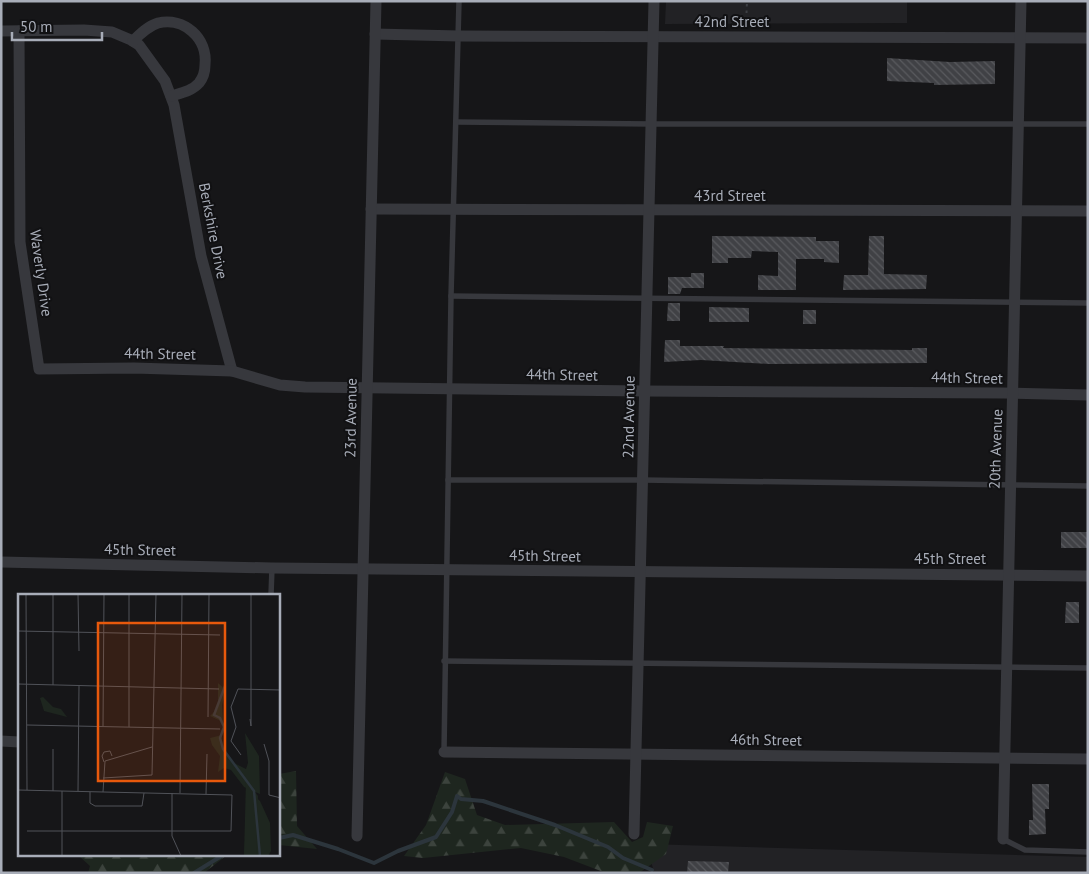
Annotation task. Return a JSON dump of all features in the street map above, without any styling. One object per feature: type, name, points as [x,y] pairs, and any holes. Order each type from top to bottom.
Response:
[{"type":"street","name":"23rd Avenue","points":[[358,836],[376,1]]},
{"type":"street","name":"22nd Avenue","points":[[634,834],[654,1]]},
{"type":"street","name":"20th Avenue","points":[[1003,839],[1005,667],[1021,1]]},
{"type":"street","points":[[133,41],[149,27],[176,22],[192,31],[200,41],[206,60],[203,77],[192,89],[171,96]]},
{"type":"street","name":"Berkshire Drive","points":[[1,31],[102,30],[120,35],[139,45],[160,74],[171,96],[180,133],[201,256],[232,371]]},
{"type":"street","name":"Waverly Drive","points":[[19,31],[20,242],[39,369]]},
{"type":"street","name":"42nd Street","points":[[375,34],[459,36],[1088,38]]},
{"type":"street","name":"43rd Street","points":[[371,209],[1088,211]]},
{"type":"street","name":"44th Street","points":[[39,369],[134,368],[232,371],[280,386],[1088,395]]},
{"type":"street","name":"45th Street","points":[[1,562],[272,568],[1088,576]]},
{"type":"street","points":[[1,741],[18,742]]},
{"type":"street","name":"46th Street","points":[[444,752],[1088,759]]},
{"type":"lane","points":[[444,752],[451,296],[459,1]]},
{"type":"lane","points":[[456,122],[1088,124]]},
{"type":"lane","points":[[451,296],[1088,304]]},
{"type":"lane","points":[[448,480],[642,480],[1088,486]]},
{"type":"lane","points":[[271,594],[272,568]]},
{"type":"lane","points":[[444,662],[506,661],[1088,668]]},
{"type":"lane","points":[[1003,839],[1025,850],[1088,852]]},
{"type":"path","points":[[746,1],[746,37]]},
{"type":"shaded area","points":[[666,1],[907,1],[907,23],[665,24]]},
{"type":"shaded area","points":[[647,844],[1088,857],[1088,873],[654,873]]},
{"type":"green space","points":[[296,771],[297,826],[317,849],[280,845],[280,774]]},
{"type":"green space","points":[[445,772],[465,779],[477,815],[505,825],[614,822],[632,842],[643,837],[647,822],[673,826],[666,854],[639,873],[606,873],[564,857],[521,848],[423,858],[404,856],[426,825]]},
{"type":"green space","points":[[79,856],[226,856],[204,873],[88,873],[90,866]]},
{"type":"building","points":[[887,58],[950,62],[995,61],[995,84],[934,85],[934,83],[887,81]]},
{"type":"building","points":[[712,236],[816,237],[816,241],[839,241],[839,263],[824,262],[824,259],[796,259],[796,290],[758,290],[758,275],[778,276],[778,252],[752,251],[751,258],[728,258],[728,263],[712,263]]},
{"type":"building","points":[[869,236],[884,236],[884,274],[927,275],[926,289],[843,290],[844,275],[868,275]]},
{"type":"building","points":[[691,273],[704,273],[704,288],[682,288],[680,294],[668,294],[668,277],[691,277]]},
{"type":"building","points":[[668,303],[680,303],[680,321],[667,321]]},
{"type":"building","points":[[709,307],[749,308],[749,322],[709,322]]},
{"type":"building","points":[[803,310],[816,310],[816,324],[803,324]]},
{"type":"building","points":[[665,340],[680,340],[680,346],[724,346],[723,348],[912,350],[912,348],[927,348],[927,363],[769,364],[701,360],[664,362]]},
{"type":"building","points":[[1061,532],[1088,532],[1088,548],[1061,548]]},
{"type":"building","points":[[1066,602],[1079,602],[1079,623],[1065,623]]},
{"type":"building","points":[[1032,784],[1049,784],[1049,809],[1045,809],[1046,834],[1029,835],[1029,820],[1033,820]]},
{"type":"building","points":[[688,861],[729,862],[728,873],[687,873]]},
{"type":"waterway","points":[[280,838],[293,835],[374,863],[398,851],[436,837],[452,812],[457,796],[461,799],[483,801],[555,825],[608,847],[623,858],[652,870]]},
{"type":"waterway","points":[[194,873],[221,856]]}]
